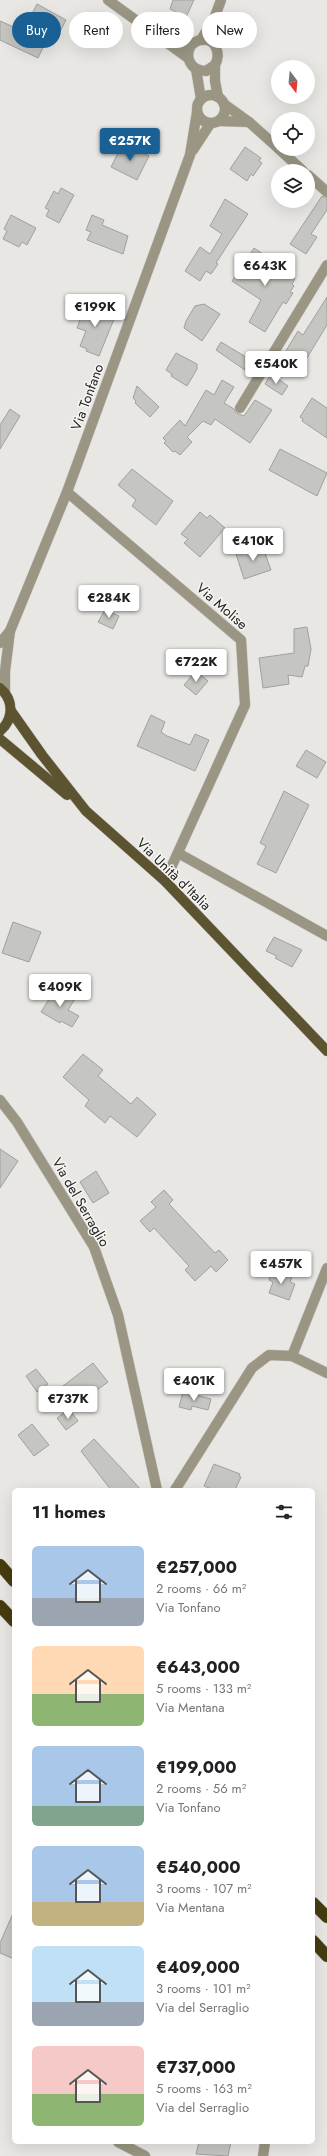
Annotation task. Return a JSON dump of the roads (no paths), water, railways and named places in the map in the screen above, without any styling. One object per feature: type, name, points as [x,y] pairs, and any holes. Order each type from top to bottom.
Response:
[{"type":"highway","points":[[0,1566],[12,1579]]},
{"type":"highway","points":[[0,1606],[12,1619]]},
{"type":"highway","points":[[315,1905],[327,1918]]},
{"type":"highway","points":[[315,1943],[327,1956]]},
{"type":"main road","name":"Via Unità d'Italia","points":[[3,690],[11,711],[42,755],[86,811],[165,881],[327,1051]]},
{"type":"main road","points":[[0,731],[7,722],[11,711]]},
{"type":"main road","points":[[0,739],[86,811]]},
{"type":"street","points":[[108,0],[131,17]]},
{"type":"street","points":[[217,12],[221,0]]},
{"type":"street","points":[[202,35],[197,42],[189,48],[188,58],[192,67],[196,69],[206,71],[215,65]]},
{"type":"street","points":[[194,42],[202,42]]},
{"type":"street","points":[[173,48],[188,58]]},
{"type":"street","points":[[190,155],[214,122],[224,114],[215,80],[215,65],[219,55],[216,48]]},
{"type":"street","points":[[190,155],[197,107],[201,99],[196,69]]},
{"type":"street","points":[[201,99],[210,95],[221,101],[249,122],[271,142]]},
{"type":"street","points":[[197,112],[202,120],[214,122],[249,122]]},
{"type":"street","name":"Via Tonfano","points":[[0,643],[10,631],[67,492],[190,155]]},
{"type":"street","points":[[286,156],[295,164]]},
{"type":"street","points":[[315,181],[327,192]]},
{"type":"street","points":[[240,408],[327,265]]},
{"type":"street","name":"Via Molise","points":[[67,492],[241,640],[245,706],[165,881]]},
{"type":"street","points":[[3,690],[10,631]]},
{"type":"street","points":[[178,852],[327,936]]},
{"type":"street","name":"Via del Serraglio","points":[[0,1100],[17,1122],[94,1248],[118,1315],[157,1488]]},
{"type":"street","points":[[292,1356],[327,1268]]},
{"type":"street","points":[[176,1488],[252,1368],[269,1355],[292,1356],[327,1374]]},
{"type":"street","points":[[122,2144],[145,2156]]},
{"type":"street","points":[[262,2156],[265,2144]]}]
